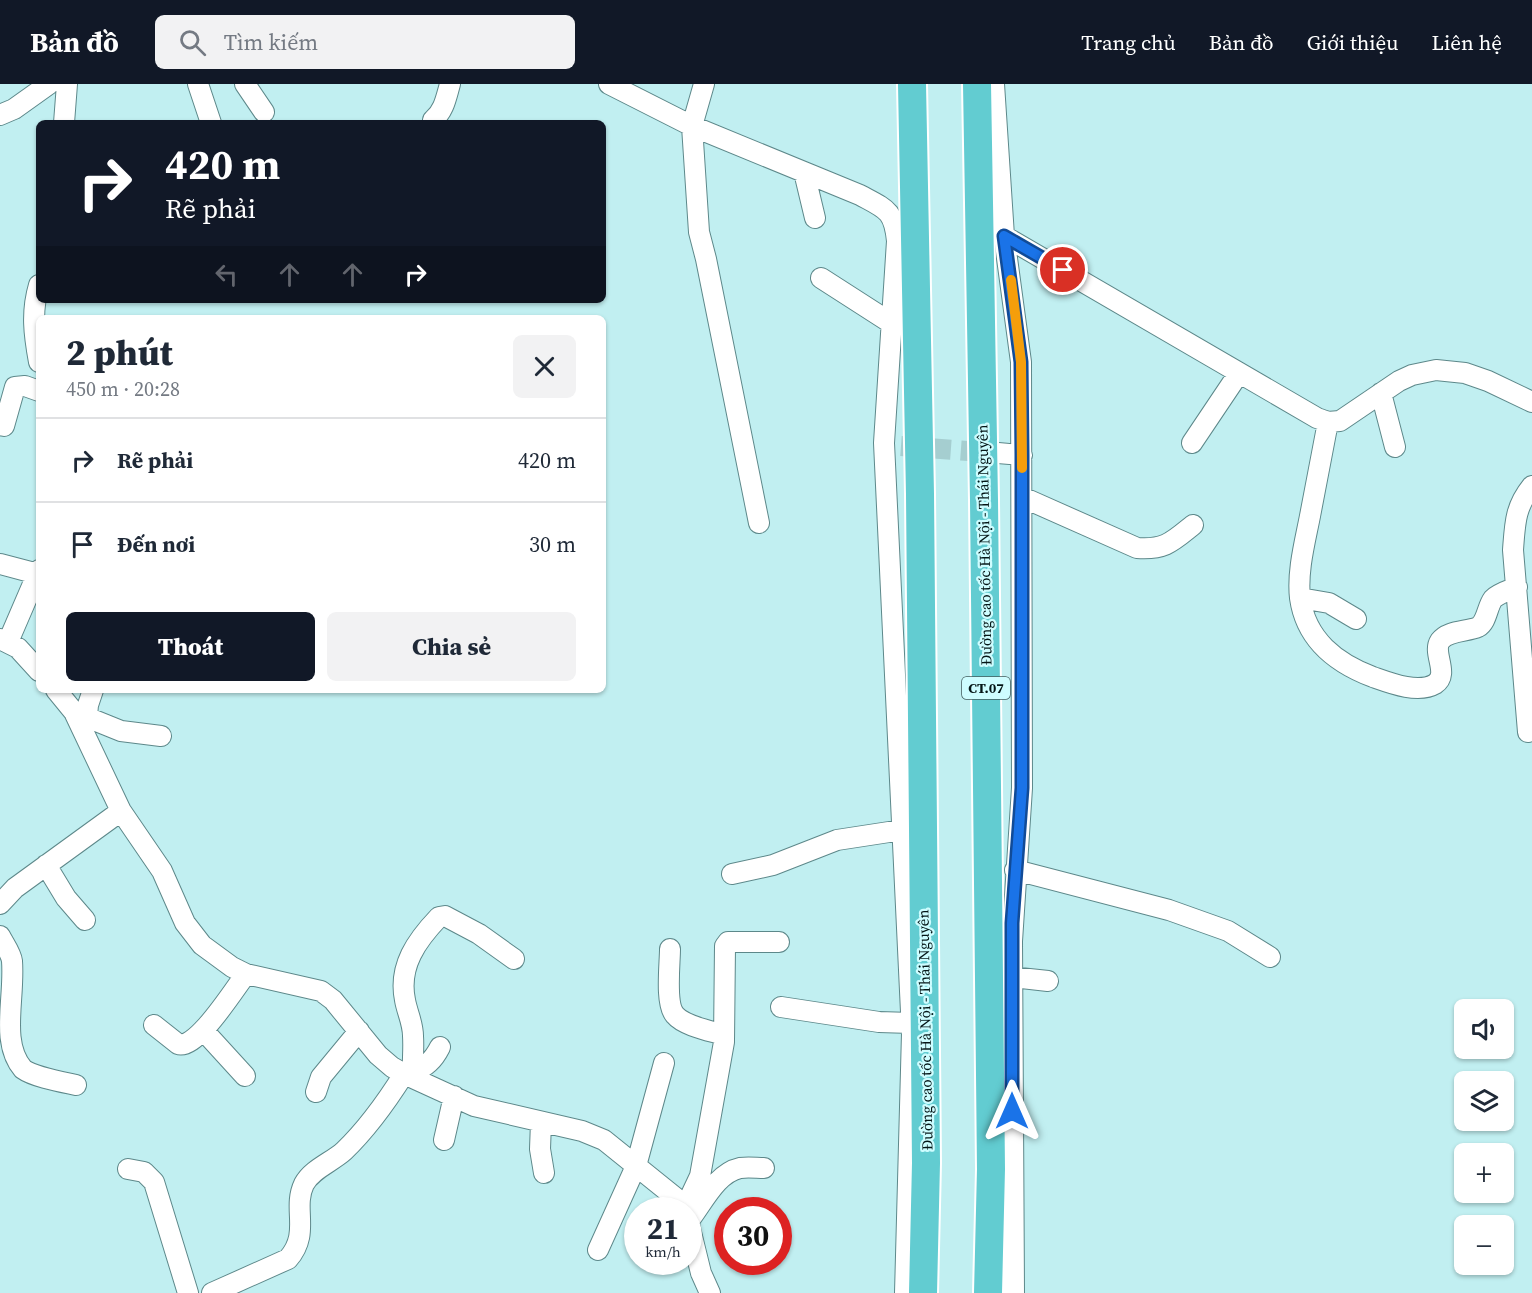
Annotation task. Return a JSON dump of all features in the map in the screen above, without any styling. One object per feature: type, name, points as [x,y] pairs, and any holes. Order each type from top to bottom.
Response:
[{"type":"highway","name":"Đường cao tốc Hà Nội - Thái Nguyên","points":[[912,84],[920,494],[926,1163],[923,1293]]},
{"type":"highway","name":"Đường cao tốc Hà Nội - Thái Nguyên","points":[[977,84],[991,1145],[988,1293]]},
{"type":"street","points":[[0,115],[14,109],[49,84]]},
{"type":"street","points":[[64,120],[67,84]]},
{"type":"street","points":[[198,84],[210,120]]},
{"type":"street","points":[[245,84],[264,112]]},
{"type":"street","points":[[432,120],[439,116],[444,107],[450,84]]},
{"type":"street","points":[[609,84],[692,126],[860,195],[883,207],[893,218],[897,242],[891,323],[893,445],[902,830],[912,1064],[905,1293]]},
{"type":"street","points":[[704,84],[692,126],[699,232],[759,523]]},
{"type":"street","points":[[994,84],[1004,236],[1021,362],[1022,788],[1013,905],[1012,977],[1014,1293]]},
{"type":"street","points":[[804,172],[815,218]]},
{"type":"street","points":[[1004,236],[1317,418],[1328,422],[1340,421],[1398,381],[1412,375],[1436,370],[1465,374],[1488,381],[1532,402]]},
{"type":"street","points":[[821,278],[891,323]]},
{"type":"street","points":[[36,300],[33,333],[36,348]]},
{"type":"street","points":[[1192,443],[1239,373]]},
{"type":"street","points":[[4,426],[15,387],[25,386],[36,390]]},
{"type":"street","points":[[1381,393],[1395,447]]},
{"type":"street","points":[[1328,422],[1301,572],[1300,598],[1312,632],[1326,651],[1351,669],[1392,683],[1408,687],[1429,686],[1441,676],[1438,646],[1440,640],[1449,634],[1478,627],[1493,600],[1517,587]]},
{"type":"street","points":[[998,453],[1022,455]]},
{"type":"street","points":[[1528,732],[1517,587],[1522,549],[1515,520],[1521,500],[1532,486]]},
{"type":"street","points":[[1022,497],[1137,548],[1155,549],[1171,543],[1193,525]]},
{"type":"street","points":[[0,564],[36,572]]},
{"type":"street","points":[[36,576],[4,640],[18,648],[36,668]]},
{"type":"street","points":[[1300,598],[1329,603],[1356,619]]},
{"type":"street","points":[[59,693],[80,714],[121,811],[162,871],[192,934],[202,945],[232,967],[246,974],[321,991],[333,1000],[378,1054],[392,1067],[410,1075],[451,1105],[474,1106],[541,1135],[582,1131],[604,1140],[675,1197]]},
{"type":"street","points":[[80,714],[88,705],[92,693]]},
{"type":"street","points":[[80,714],[121,731],[161,736]]},
{"type":"street","points":[[0,904],[15,888],[121,811]]},
{"type":"street","points":[[732,874],[773,866],[837,840],[902,830]]},
{"type":"street","points":[[46,866],[66,897],[85,920]]},
{"type":"street","points":[[1016,870],[1169,910],[1228,930],[1270,957]]},
{"type":"street","points":[[410,1075],[413,1035],[405,998],[404,978],[407,959],[433,923],[445,916],[479,934],[514,958]]},
{"type":"street","points":[[0,936],[12,960],[3,1029],[3,1043],[10,1057],[24,1071],[76,1085]]},
{"type":"street","points":[[691,1197],[700,1176],[724,1035],[725,946],[728,942],[779,942]]},
{"type":"street","points":[[670,949],[671,1009],[676,1016],[704,1030],[724,1035]]},
{"type":"street","points":[[154,1025],[183,1046],[189,1044],[203,1030],[246,974]]},
{"type":"street","points":[[1012,977],[1048,981]]},
{"type":"street","points":[[781,1007],[879,1022],[911,1023]]},
{"type":"street","points":[[203,1030],[245,1076]]},
{"type":"street","points":[[316,1092],[321,1077],[359,1031]]},
{"type":"street","points":[[212,1293],[288,1259],[297,1249],[300,1235],[301,1195],[305,1182],[313,1173],[346,1150],[410,1075],[433,1060],[440,1047]]},
{"type":"street","points":[[598,1250],[636,1166],[664,1063]]},
{"type":"street","points":[[444,1140],[451,1105]]},
{"type":"street","points":[[541,1135],[544,1173]]},
{"type":"street","points":[[702,1203],[719,1180],[728,1173],[741,1168],[764,1168]]},
{"type":"street","points":[[128,1169],[144,1172],[154,1182],[188,1293]]},
{"type":"street","points":[[702,1275],[710,1293]]},
{"type":"tunnel","points":[[901,446],[996,453]]},
{"type":"slow traffic","points":[[1011,280],[1021,362],[1022,468]]},
{"type":"route","points":[[1012,1111],[1012,923],[1022,788],[1022,455],[1021,362],[1004,236],[1063,270]]}]
